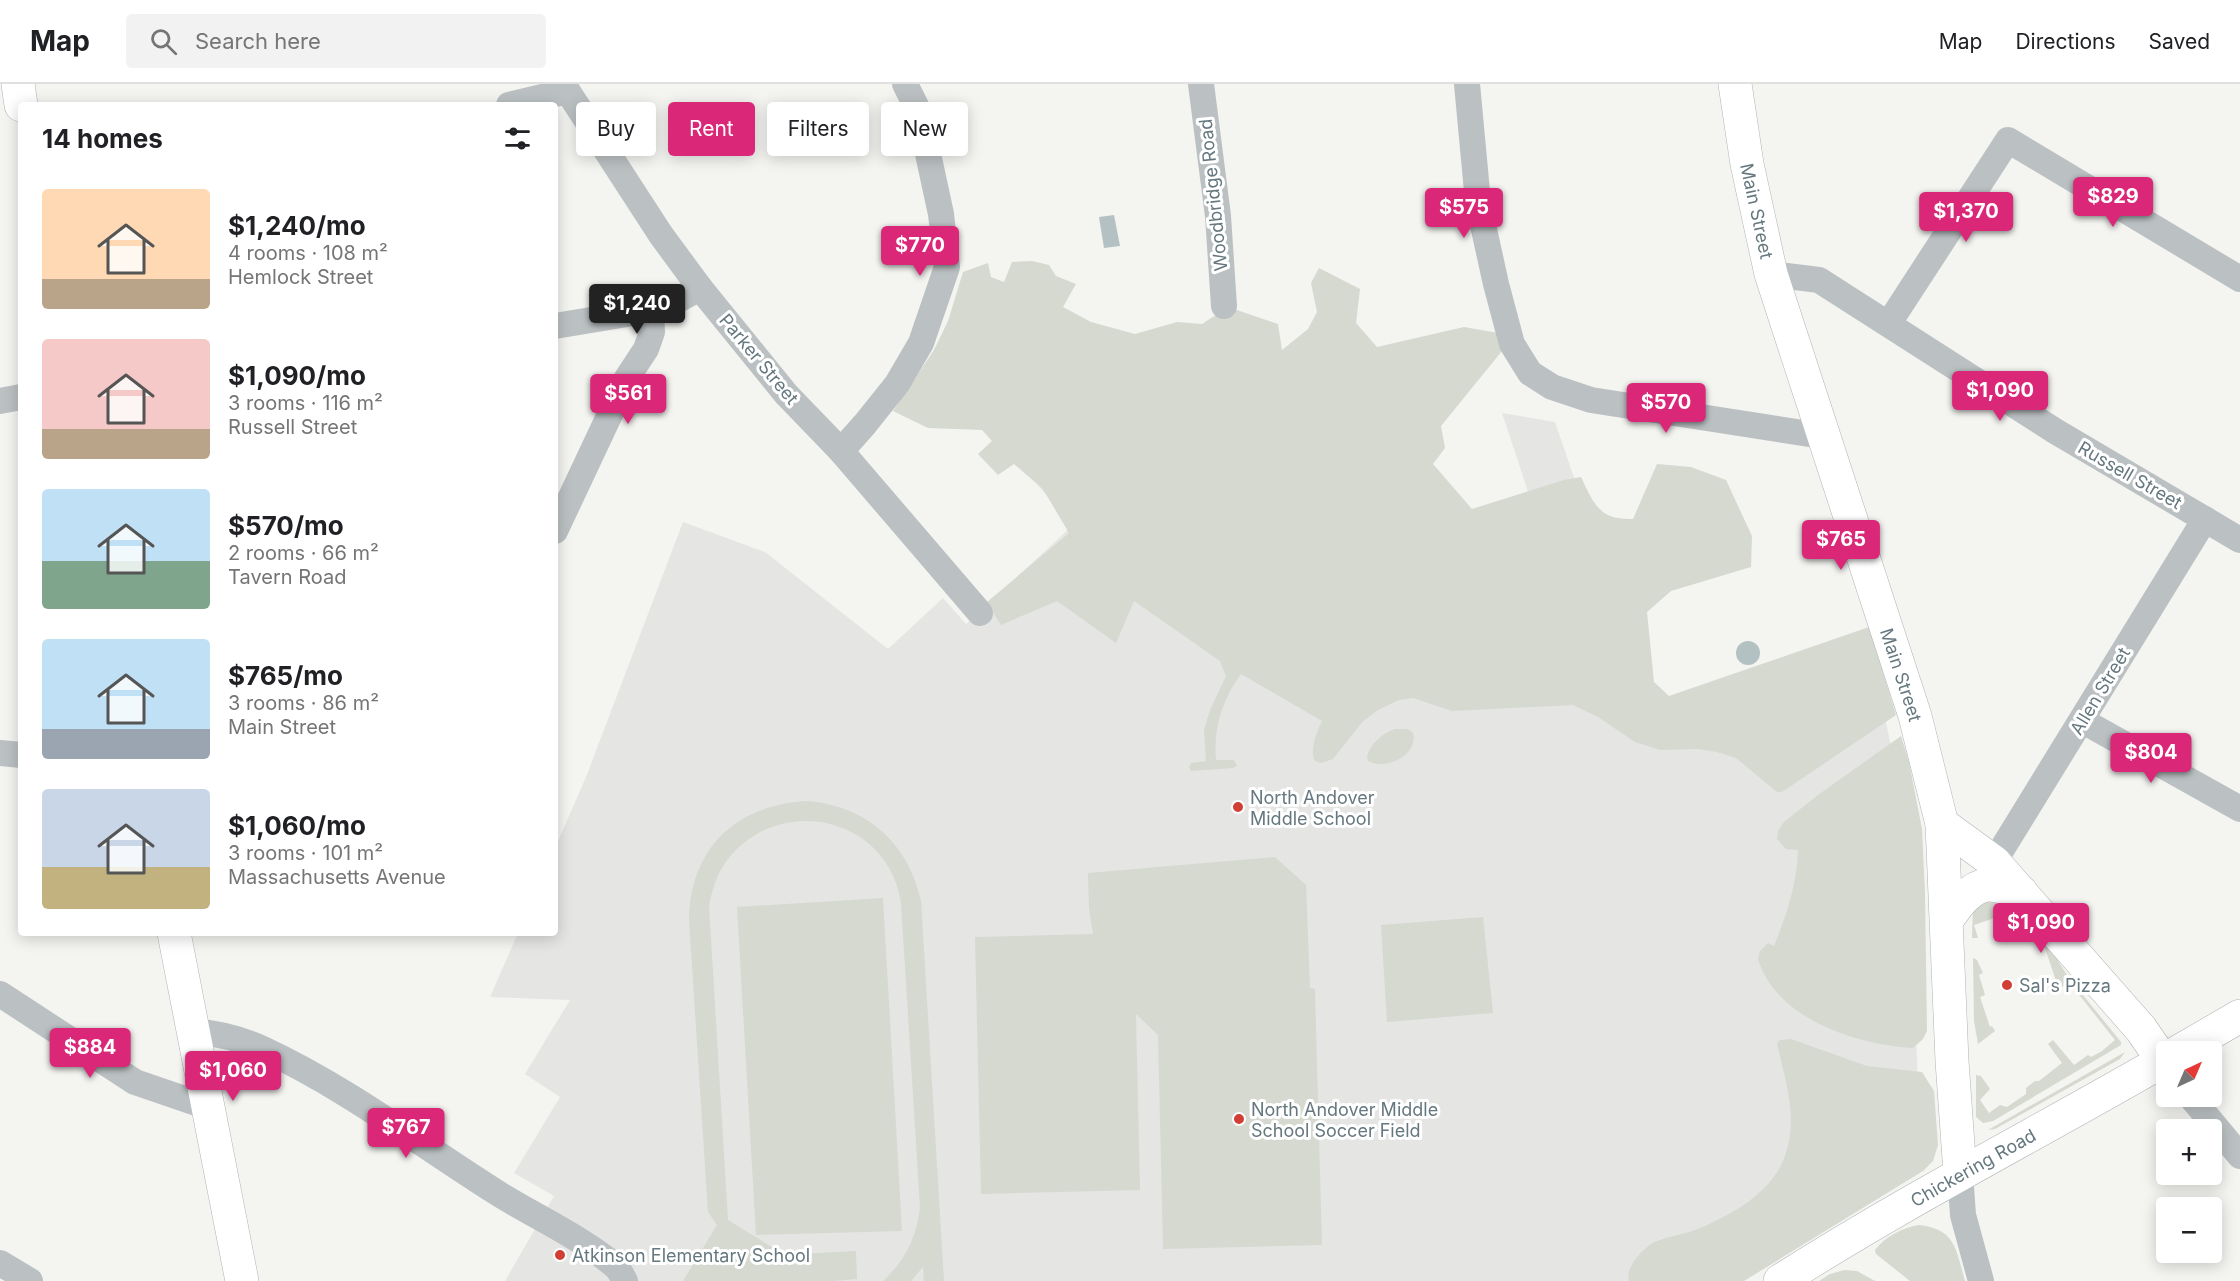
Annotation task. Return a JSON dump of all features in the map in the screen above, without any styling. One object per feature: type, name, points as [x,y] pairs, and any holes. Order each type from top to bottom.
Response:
[{"type":"main road","points":[[18,84],[21,102]]},
{"type":"main road","name":"Main Street","points":[[1735,84],[1747,164],[1771,274],[1915,716],[1942,824],[1952,1060],[1960,1173]]},
{"type":"main road","points":[[1942,824],[1994,862],[2156,1046]]},
{"type":"main road","points":[[1947,920],[1958,904],[1974,890],[1986,885],[2021,892]]},
{"type":"main road","points":[[175,936],[242,1281]]},
{"type":"main road","name":"Chickering Road","points":[[2198,1041],[2240,1016]]},
{"type":"main road","name":"Chickering Road","points":[[1780,1281],[1960,1173],[2156,1066]]},
{"type":"street","points":[[841,451],[897,384],[921,343],[946,267],[941,214],[925,140],[917,108],[904,84]]},
{"type":"street","name":"Woodbridge Road","points":[[1200,84],[1218,216],[1224,306]]},
{"type":"street","points":[[1467,84],[1480,212],[1512,344],[1530,373],[1552,387],[1591,400],[1822,436]]},
{"type":"street","points":[[518,102],[565,87]]},
{"type":"street","name":"Parker Street","points":[[565,87],[656,229],[700,288],[786,394],[841,451],[980,614]]},
{"type":"street","points":[[1888,323],[2008,140],[2240,279]]},
{"type":"street","name":"Russell Street","points":[[1771,274],[1819,280],[2055,431],[2240,540]]},
{"type":"street","points":[[558,326],[651,310],[674,303],[700,288]]},
{"type":"street","points":[[558,525],[627,378],[646,349],[652,332],[651,310]]},
{"type":"street","points":[[0,401],[18,398]]},
{"type":"street","name":"Allen Street","points":[[1994,862],[2205,519]]},
{"type":"street","points":[[2083,720],[2240,809]]},
{"type":"street","points":[[0,753],[18,755]]},
{"type":"street","points":[[0,994],[135,1082],[208,1107]]},
{"type":"street","points":[[193,1031],[211,1032],[261,1048],[337,1087],[432,1151],[617,1267],[625,1281]]},
{"type":"street","points":[[2199,1107],[2240,1156]]},
{"type":"street","name":"Main Street","points":[[1960,1173],[1963,1215],[1981,1281]]},
{"type":"street","points":[[0,1263],[30,1281]]},
{"type":"shaded area","points":[[1114,215],[1120,246],[1104,248],[1099,217]]},
{"type":"shaded area","points":[[1032,261],[1049,265],[1056,276],[1076,284],[1063,307],[1091,322],[1135,334],[1177,322],[1202,324],[1228,307],[1278,324],[1282,350],[1308,329],[1317,312],[1311,283],[1319,268],[1360,289],[1356,323],[1377,347],[1464,327],[1498,333],[1502,351],[1441,426],[1445,448],[1433,464],[1472,509],[1564,480],[1581,477],[1594,502],[1605,513],[1612,517],[1633,519],[1657,464],[1691,467],[1726,480],[1752,536],[1751,567],[1671,591],[1647,612],[1654,682],[1669,696],[1869,627],[1896,715],[1782,792],[1777,792],[1736,758],[1698,749],[1660,750],[1635,742],[1598,717],[1573,705],[1452,711],[1413,698],[1399,700],[1378,710],[1363,721],[1333,759],[1321,763],[1315,761],[1313,752],[1314,741],[1322,721],[1241,674],[1220,715],[1215,749],[1216,760],[1234,760],[1237,766],[1191,771],[1189,767],[1191,763],[1206,761],[1204,730],[1210,710],[1226,676],[1220,661],[1134,601],[1116,643],[1057,601],[1001,625],[987,602],[1069,533],[1043,489],[1014,464],[998,475],[978,454],[992,441],[982,430],[928,428],[893,411],[934,350],[948,321],[963,272],[988,263],[991,277],[1004,282],[1012,262]]},
{"type":"shaded area","name":"North Andover Middle School","points":[[1502,413],[1555,422],[1658,723],[1884,714],[1895,764],[1916,1036],[1921,1156],[1733,1281],[505,1281],[554,1196],[514,1173],[560,1097],[525,1074],[570,1000],[490,997],[517,936],[558,936],[558,841],[586,777],[683,522],[765,552],[888,649],[943,598],[966,624],[1072,526],[1017,460],[1444,568],[1542,534]]},
{"type":"shaded area","points":[[1748,641],[1753,642],[1759,648],[1759,658],[1753,664],[1748,665],[1743,664],[1737,658],[1736,653],[1737,648],[1743,642]]},
{"type":"shaded area","points":[[1395,729],[1408,729],[1413,733],[1411,748],[1406,754],[1383,764],[1368,761],[1367,757],[1374,743],[1381,736]]},
{"type":"shaded area","points":[[1901,736],[1909,762],[1922,829],[1925,893],[1927,1031],[1923,1039],[1913,1048],[1891,1046],[1844,1034],[1800,1013],[1782,998],[1768,980],[1758,959],[1760,951],[1768,943],[1774,946],[1787,911],[1796,875],[1798,850],[1786,849],[1777,839],[1778,831],[1784,822],[1818,795]]},
{"type":"shaded area","points":[[809,801],[850,811],[867,820],[882,832],[895,845],[906,862],[915,880],[921,901],[944,1281],[924,1281],[923,1267],[911,1281],[883,1281],[898,1265],[909,1248],[920,1207],[901,903],[892,873],[875,850],[853,833],[827,823],[800,821],[772,827],[747,841],[722,868],[709,906],[728,1220],[798,1263],[798,1254],[856,1251],[857,1279],[683,1281],[717,1225],[708,1212],[689,920],[691,894],[698,871],[708,851],[722,834],[740,821],[760,811],[783,804]]},
{"type":"shaded area","points":[[1275,857],[1306,885],[1310,988],[1315,989],[1322,1245],[1163,1249],[1158,1035],[1136,1014],[1140,1190],[981,1194],[975,937],[1093,934],[1089,908],[1088,873]]},
{"type":"shaded area","points":[[2000,897],[2021,915],[2022,922],[2011,927],[2006,914],[1974,925],[1978,938],[1972,938],[1975,903]]},
{"type":"shaded area","points":[[883,898],[902,1231],[756,1235],[737,907]]},
{"type":"shaded area","points":[[1483,917],[1493,1013],[1387,1022],[1381,925]]},
{"type":"shaded area","points":[[2044,945],[2049,947],[2069,978],[2121,1042],[2121,1045],[1993,1121],[1983,1123],[1976,1117],[1976,1075],[1981,1076],[1990,1089],[1980,1100],[1989,1113],[2000,1105],[2007,1107],[2026,1094],[2026,1088],[2062,1063],[2048,1044],[2053,1040],[2074,1065],[2088,1055],[2091,1057],[2102,1051],[2115,1040],[2069,982],[2062,987],[2056,981]]},
{"type":"shaded area","points":[[1973,958],[1977,960],[1983,973],[1979,975],[1985,995],[1980,997],[1990,1027],[1992,1026],[1995,1031],[1978,1044],[1974,1021]]},
{"type":"shaded area","points":[[1791,1039],[1867,1066],[1922,1072],[1934,1091],[1938,1145],[1933,1161],[1923,1171],[1744,1281],[1629,1281],[1628,1276],[1632,1265],[1651,1244],[1695,1230],[1722,1218],[1760,1192],[1779,1169],[1789,1142],[1791,1113],[1777,1043],[1780,1040]]},
{"type":"shaded area","points":[[2125,1052],[2120,1059],[1995,1129],[1988,1130]]},
{"type":"shaded area","points":[[1919,1225],[1931,1227],[1947,1236],[1956,1251],[1965,1281],[1910,1281],[1876,1254],[1875,1250],[1889,1237],[1906,1228]]},
{"type":"shaded area","points":[[1844,1270],[1857,1271],[1875,1281],[1819,1281],[1830,1274]]},
{"type":"place","name":"North Andover Middle School","points":[[1238,807]]},
{"type":"place","name":"Sal's Pizza","points":[[2007,985]]},
{"type":"place","name":"North Andover Middle School Soccer Field","points":[[1239,1119]]},
{"type":"place","name":"Atkinson Elementary School","points":[[560,1255]]}]
